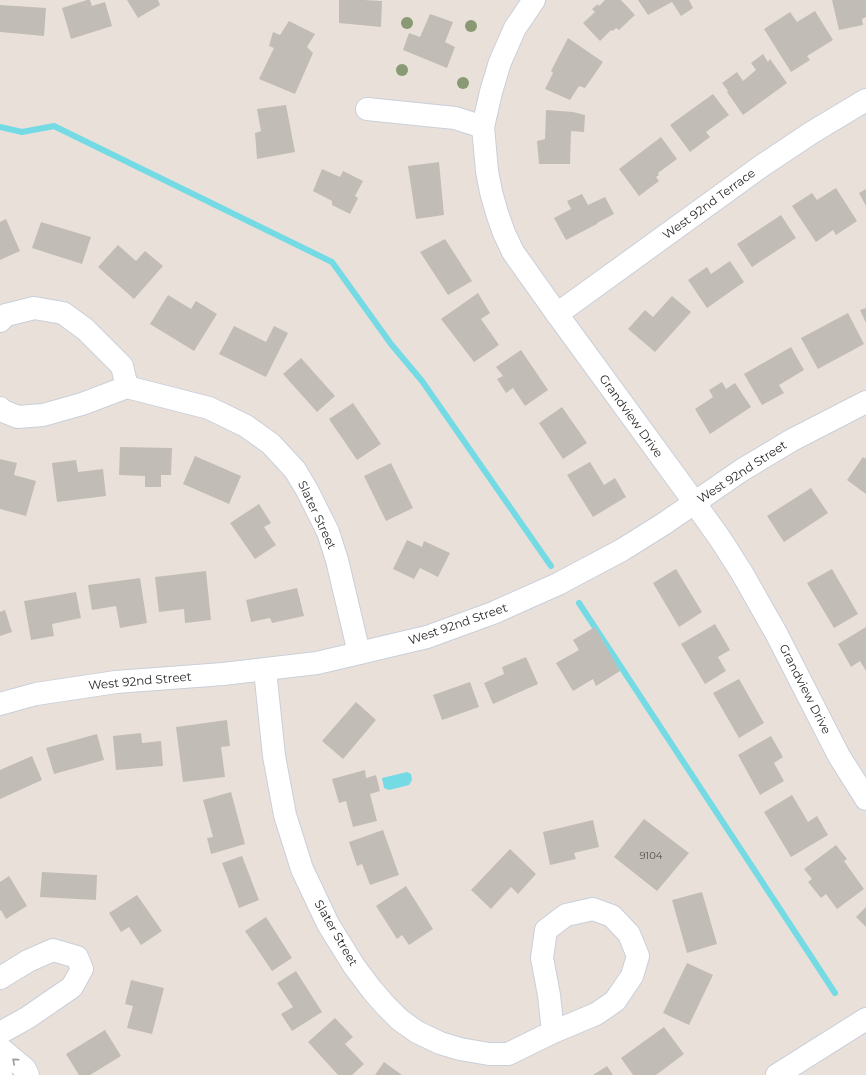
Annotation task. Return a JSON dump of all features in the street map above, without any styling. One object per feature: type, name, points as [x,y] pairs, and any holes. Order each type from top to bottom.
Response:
[{"type":"street","name":"Grandview Drive","points":[[534,0],[516,28],[500,62],[483,127],[487,172],[496,213],[504,233],[513,252],[721,540],[742,573],[776,633],[839,756],[866,799]]},
{"type":"street","name":"West 92nd Terrace","points":[[557,314],[763,165],[866,100]]},
{"type":"street","points":[[367,109],[455,118],[483,127]]},
{"type":"street","points":[[0,321],[6,315],[34,308],[63,313],[85,328],[122,366],[127,387],[82,404],[43,415],[18,417],[0,408]]},
{"type":"street","name":"Slater Street","points":[[127,387],[208,408],[246,426],[271,444],[294,470],[307,490],[328,532],[337,560],[359,653]]},
{"type":"street","name":"West 92nd Street","points":[[0,704],[36,694],[116,682],[223,674],[317,663],[427,637],[494,613],[558,584],[622,550],[695,503],[742,470],[792,440],[866,402]]},
{"type":"street","name":"Slater Street","points":[[265,670],[274,756],[285,815],[302,869],[328,924],[354,966],[372,990],[400,1020],[417,1032],[440,1043],[460,1049],[489,1054],[508,1054],[553,1032],[596,1014],[615,1001],[632,976],[638,956],[629,934],[612,916],[593,909],[566,915],[546,930],[542,958],[550,995],[553,1032]]},
{"type":"street","points":[[0,978],[28,961],[53,950],[77,957],[82,969],[72,987],[27,1018],[0,1033]]},
{"type":"street","points":[[777,1075],[866,1019]]},
{"type":"street","points":[[0,1048],[24,1069],[28,1075]]},
{"type":"street","points":[[0,1071],[1,1075]]},
{"type":"water","points":[[407,772],[411,774],[412,780],[409,785],[389,790],[384,788],[382,778]]},
{"type":"building","points":[[90,0],[92,6],[105,2],[112,26],[71,39],[62,8]]},
{"type":"building","points":[[127,0],[158,0],[160,5],[138,18]]},
{"type":"building","points":[[339,0],[382,1],[381,27],[339,23]]},
{"type":"building","points":[[605,0],[621,0],[635,15],[619,30],[616,28],[613,31],[611,30],[600,41],[583,23],[595,12],[592,9],[598,4],[599,6]]},
{"type":"building","points":[[638,0],[689,0],[693,8],[681,16],[672,2],[648,15]]},
{"type":"building","points":[[832,0],[866,0],[866,17],[862,19],[863,25],[839,30]]},
{"type":"building","points":[[0,5],[46,8],[44,36],[0,32]]},
{"type":"building","points":[[815,11],[833,40],[807,56],[810,60],[791,72],[764,29],[790,12],[797,22]]},
{"type":"building","points":[[430,14],[453,22],[445,42],[455,47],[447,68],[403,50],[409,33],[420,37]]},
{"type":"building","points":[[289,21],[315,34],[307,47],[313,53],[295,94],[259,79],[274,48],[269,46],[273,32],[280,35]]},
{"type":"building","points":[[568,38],[603,62],[585,88],[579,86],[570,100],[545,89],[553,73],[551,71]]},
{"type":"building","points":[[763,54],[768,62],[770,59],[787,83],[743,115],[722,83],[737,72],[743,81],[756,70],[751,63]]},
{"type":"building","points":[[713,94],[729,115],[706,132],[710,137],[690,152],[670,125]]},
{"type":"building","points":[[286,105],[295,152],[257,159],[255,133],[261,131],[257,109]]},
{"type":"building","points":[[546,110],[573,112],[585,115],[584,132],[571,131],[570,164],[539,164],[537,141],[545,139]]},
{"type":"building","points":[[661,137],[677,159],[658,173],[659,175],[656,177],[659,181],[639,196],[619,169]]},
{"type":"building","points":[[439,162],[444,215],[416,219],[408,166]]},
{"type":"building","points":[[322,169],[340,177],[343,171],[363,181],[355,196],[358,198],[350,214],[332,205],[332,201],[313,191]]},
{"type":"building","points":[[836,188],[857,221],[836,235],[833,230],[816,242],[792,206],[812,193],[817,200]]},
{"type":"building","points":[[866,189],[866,206],[859,193]]},
{"type":"building","points":[[582,194],[588,205],[605,197],[614,214],[566,240],[554,218],[571,209],[567,201]]},
{"type":"building","points":[[781,215],[796,238],[752,267],[737,244]]},
{"type":"building","points":[[6,219],[20,251],[0,260],[0,222]]},
{"type":"building","points":[[41,222],[91,237],[82,264],[32,248]]},
{"type":"building","points":[[445,239],[472,281],[448,295],[420,252]]},
{"type":"building","points":[[118,245],[136,261],[145,251],[163,266],[134,299],[98,267]]},
{"type":"building","points":[[730,261],[744,282],[707,308],[688,280],[707,267],[711,274]]},
{"type":"building","points":[[478,293],[490,313],[481,319],[499,345],[474,362],[441,319]]},
{"type":"building","points":[[168,295],[191,309],[196,301],[217,314],[194,351],[150,324]]},
{"type":"building","points":[[672,296],[691,312],[655,352],[628,329],[645,310],[653,317]]},
{"type":"building","points":[[866,308],[866,323],[860,310]]},
{"type":"building","points":[[848,313],[864,344],[818,369],[801,338]]},
{"type":"building","points":[[234,326],[266,342],[274,326],[288,333],[266,377],[219,354]]},
{"type":"building","points":[[791,347],[804,370],[779,385],[784,393],[762,405],[744,374]]},
{"type":"building","points":[[521,350],[548,390],[525,406],[513,388],[506,393],[497,379],[503,376],[496,367]]},
{"type":"building","points":[[301,358],[335,396],[317,412],[283,374]]},
{"type":"building","points":[[722,382],[726,389],[735,383],[751,407],[710,434],[695,409],[713,397],[709,390]]},
{"type":"building","points":[[353,403],[381,444],[357,460],[329,419]]},
{"type":"building","points":[[562,407],[587,443],[563,459],[539,423]]},
{"type":"building","points":[[120,447],[172,448],[171,475],[161,475],[161,487],[145,487],[145,476],[119,475]]},
{"type":"building","points":[[195,456],[241,476],[229,504],[183,484]]},
{"type":"building","points":[[863,457],[866,459],[866,494],[847,480]]},
{"type":"building","points":[[0,459],[17,463],[14,475],[36,481],[26,516],[0,509]]},
{"type":"building","points":[[76,460],[78,472],[103,469],[106,496],[57,502],[52,463]]},
{"type":"building","points":[[590,462],[604,485],[615,478],[626,497],[593,517],[567,475]]},
{"type":"building","points":[[391,463],[413,508],[386,521],[364,476]]},
{"type":"building","points":[[811,488],[828,513],[784,542],[767,516]]},
{"type":"building","points":[[259,504],[271,523],[264,527],[276,545],[255,559],[230,523]]},
{"type":"building","points":[[407,540],[422,547],[424,541],[450,553],[438,577],[420,568],[414,579],[393,569]]},
{"type":"building","points":[[676,569],[702,612],[679,627],[653,583]]},
{"type":"building","points":[[832,569],[858,614],[834,628],[807,583]]},
{"type":"building","points":[[206,571],[211,620],[185,623],[184,609],[159,612],[155,577]]},
{"type":"building","points":[[140,578],[147,623],[120,628],[116,606],[92,610],[88,585]]},
{"type":"building","points":[[297,588],[304,616],[272,623],[270,618],[251,622],[246,600]]},
{"type":"building","points":[[76,592],[81,618],[52,624],[54,636],[31,640],[24,601]]},
{"type":"building","points":[[5,610],[12,632],[0,636],[0,612]]},
{"type":"building","points":[[715,624],[730,650],[718,657],[726,671],[705,684],[681,644]]},
{"type":"building","points":[[595,627],[620,671],[596,686],[593,679],[573,691],[556,663],[579,650],[573,640]]},
{"type":"building","points":[[866,627],[866,671],[860,661],[851,667],[838,644]]},
{"type":"building","points":[[526,657],[538,684],[493,704],[484,683],[504,674],[502,667]]},
{"type":"building","points":[[739,679],[764,723],[739,738],[713,693]]},
{"type":"building","points":[[470,682],[479,707],[442,720],[433,695]]},
{"type":"building","points":[[356,702],[376,720],[343,759],[322,741]]},
{"type":"building","points":[[227,720],[230,746],[221,747],[225,777],[183,782],[176,727]]},
{"type":"building","points":[[141,733],[142,743],[161,741],[163,766],[116,770],[113,736]]},
{"type":"building","points":[[97,734],[104,760],[54,774],[46,748]]},
{"type":"building","points":[[771,736],[783,757],[774,763],[784,781],[760,795],[738,755]]},
{"type":"building","points":[[32,756],[42,780],[0,799],[0,770]]},
{"type":"building","points":[[365,770],[366,778],[376,775],[380,791],[370,794],[377,821],[353,827],[346,801],[339,803],[332,779]]},
{"type":"building","points":[[231,792],[245,844],[211,854],[207,838],[213,837],[203,800]]},
{"type":"building","points":[[792,795],[808,822],[817,816],[828,835],[791,857],[764,812]]},
{"type":"building","points":[[644,819],[689,853],[657,891],[614,857]]},
{"type":"building","points":[[593,820],[599,847],[574,853],[576,859],[550,865],[543,832]]},
{"type":"building","points":[[383,830],[399,875],[370,885],[362,864],[357,866],[349,842]]},
{"type":"building","points":[[836,845],[847,859],[844,861],[864,889],[837,909],[826,894],[821,898],[808,882],[812,879],[804,869]]},
{"type":"building","points":[[510,849],[536,874],[518,894],[511,887],[491,909],[471,890]]},
{"type":"building","points":[[242,856],[259,900],[239,908],[222,863]]},
{"type":"building","points":[[42,872],[97,875],[96,900],[40,897]]},
{"type":"building","points":[[9,876],[27,906],[6,919],[1,910],[0,911],[0,882]]},
{"type":"building","points":[[406,886],[433,929],[409,945],[402,935],[397,939],[376,906]]},
{"type":"building","points":[[702,892],[717,944],[687,953],[672,900]]},
{"type":"building","points":[[137,895],[162,931],[141,945],[129,927],[121,932],[109,913]]},
{"type":"building","points":[[866,907],[866,927],[856,917]]},
{"type":"building","points":[[266,917],[292,958],[272,971],[245,931]]},
{"type":"building","points":[[687,963],[713,975],[689,1025],[663,1013]]},
{"type":"building","points":[[296,971],[322,1012],[292,1031],[281,1014],[293,1007],[277,983]]},
{"type":"building","points":[[131,980],[164,988],[152,1034],[127,1028],[133,1006],[125,1004]]},
{"type":"building","points":[[335,1018],[353,1037],[345,1044],[364,1064],[352,1075],[338,1075],[308,1042]]},
{"type":"building","points":[[664,1027],[684,1054],[656,1075],[633,1075],[621,1058]]},
{"type":"building","points":[[105,1030],[121,1056],[90,1075],[79,1075],[66,1054]]},
{"type":"building","points":[[384,1062],[402,1075],[375,1075]]},
{"type":"building","points":[[607,1066],[613,1075],[593,1075]]},
{"type":"waterway","points":[[0,127],[22,132],[54,126],[332,262],[391,344],[422,381],[551,566]]},
{"type":"waterway","points":[[579,603],[835,993]]}]
